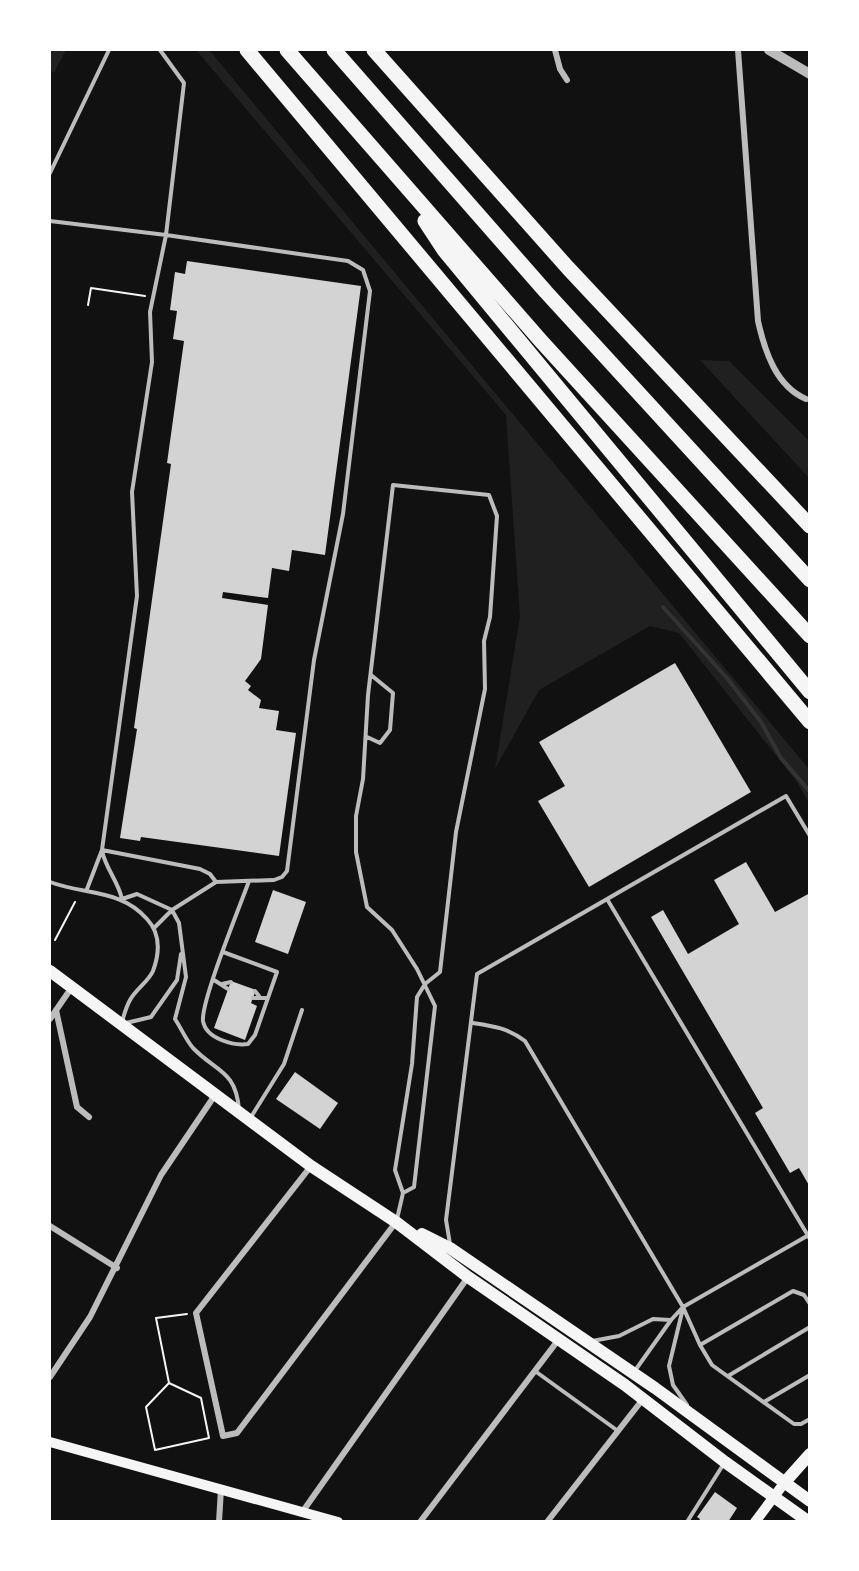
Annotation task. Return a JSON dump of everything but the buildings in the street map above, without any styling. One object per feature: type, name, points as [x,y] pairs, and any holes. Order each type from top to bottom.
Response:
[{"type":"highway","points":[[247,50],[810,722]]},
{"type":"highway","points":[[287,50],[541,341],[810,636]]},
{"type":"highway","points":[[334,50],[546,292],[810,580]]},
{"type":"highway","points":[[374,50],[568,268],[810,526]]},
{"type":"highway","points":[[390,169],[444,250],[810,692]]},
{"type":"main road","points":[[50,971],[310,1166],[396,1222],[468,1277],[644,1398],[725,1462],[809,1521]]},
{"type":"main road","points":[[396,1222],[450,1248],[633,1373],[810,1501]]},
{"type":"main road","points":[[50,1442],[338,1521]]},
{"type":"main road","points":[[755,1521],[810,1454]]},
{"type":"street","points":[[555,50],[560,69],[567,80]]},
{"type":"street","points":[[738,50],[760,328],[765,349],[778,375],[794,394],[806,399]]},
{"type":"street","points":[[769,50],[810,74]]},
{"type":"street","points":[[50,1019],[72,987]]},
{"type":"street","points":[[56,1010],[77,1107],[89,1117]]},
{"type":"street","points":[[50,1377],[90,1317],[117,1268],[161,1175],[216,1094]]},
{"type":"street","points":[[310,1166],[196,1313],[222,1434],[229,1437],[237,1433],[396,1222]]},
{"type":"street","points":[[50,1226],[117,1268]]},
{"type":"street","points":[[303,1511],[468,1277]]},
{"type":"street","points":[[420,1521],[559,1338]]},
{"type":"street","points":[[548,1521],[644,1398]]},
{"type":"street","points":[[219,1521],[221,1490]]},
{"type":"lane","points":[[50,173],[109,50]]},
{"type":"lane","points":[[87,889],[102,850],[137,596],[132,492],[152,362],[150,312],[166,236],[184,83],[160,50]]},
{"type":"lane","points":[[50,221],[348,261],[363,270],[370,284],[343,514],[314,660],[291,857],[287,871],[282,877],[216,882],[172,910],[155,927]]},
{"type":"lane","points":[[396,1222],[403,1193],[395,1170],[411,1064],[417,997],[425,984],[440,972],[445,951],[456,832],[485,689],[484,641],[490,617],[496,516],[489,495],[393,485],[370,675],[363,779],[356,816],[356,852],[361,888],[367,907],[392,930],[425,984],[435,1006],[414,1187],[403,1193]]},
{"type":"lane","points":[[367,737],[380,743],[390,730],[393,693],[370,675]]},
{"type":"lane","points":[[450,1248],[446,1220],[473,1023],[477,974],[786,796],[810,836]]},
{"type":"lane","points":[[102,850],[200,869],[216,882]]},
{"type":"lane","points":[[102,850],[106,867],[119,886],[122,899]]},
{"type":"lane","points":[[223,952],[277,972],[255,1035],[248,1044],[235,1046],[211,1034],[203,1023],[203,1011],[223,952],[249,881]]},
{"type":"lane","points":[[50,882],[122,899],[137,908],[155,927],[159,946],[152,974],[130,999],[121,1023]]},
{"type":"lane","points":[[122,899],[137,894],[172,910],[179,923],[186,977],[176,1019],[192,1047],[232,1079],[244,1117]]},
{"type":"lane","points":[[607,899],[808,1238],[683,1307],[671,1320],[625,1385]]},
{"type":"lane","points":[[121,1023],[151,1017],[177,980],[182,950]]},
{"type":"lane","points":[[214,980],[228,989]]},
{"type":"lane","points":[[222,984],[231,982]]},
{"type":"lane","points":[[255,991],[259,996]]},
{"type":"lane","points":[[253,998],[259,996],[267,998]]},
{"type":"lane","points":[[244,1117],[284,1064],[302,1010]]},
{"type":"lane","points":[[473,1023],[498,1026],[512,1031],[525,1041],[683,1307],[712,1365],[794,1424],[801,1424],[810,1419]]},
{"type":"lane","points":[[700,1345],[793,1291],[804,1295],[810,1304]]},
{"type":"lane","points":[[683,1307],[669,1366],[673,1385],[694,1416]]},
{"type":"lane","points":[[587,1342],[619,1336],[653,1319],[671,1320]]},
{"type":"lane","points":[[728,1377],[810,1327]]},
{"type":"lane","points":[[535,1371],[618,1431]]},
{"type":"lane","points":[[764,1402],[810,1375]]},
{"type":"lane","points":[[687,1521],[725,1462]]},
{"type":"path","points":[[88,305],[91,288],[153,298]]},
{"type":"path","points":[[55,940],[75,902]]},
{"type":"path","points":[[169,1383],[156,1318],[196,1313]]},
{"type":"path","points":[[169,1383],[201,1398],[208,1438],[155,1450],[146,1407],[169,1383]]},
{"type":"shaded area","points":[[50,50],[66,50],[54,73],[50,70]]},
{"type":"shaded area","points":[[196,50],[209,50],[809,769],[809,803],[797,782],[679,633],[650,626],[539,690],[495,769],[520,617],[506,415]]},
{"type":"shaded area","points":[[700,360],[729,361],[809,441],[809,478]]},
{"type":"waterway","points":[[663,607],[727,678],[761,722],[781,758],[810,792]]}]
